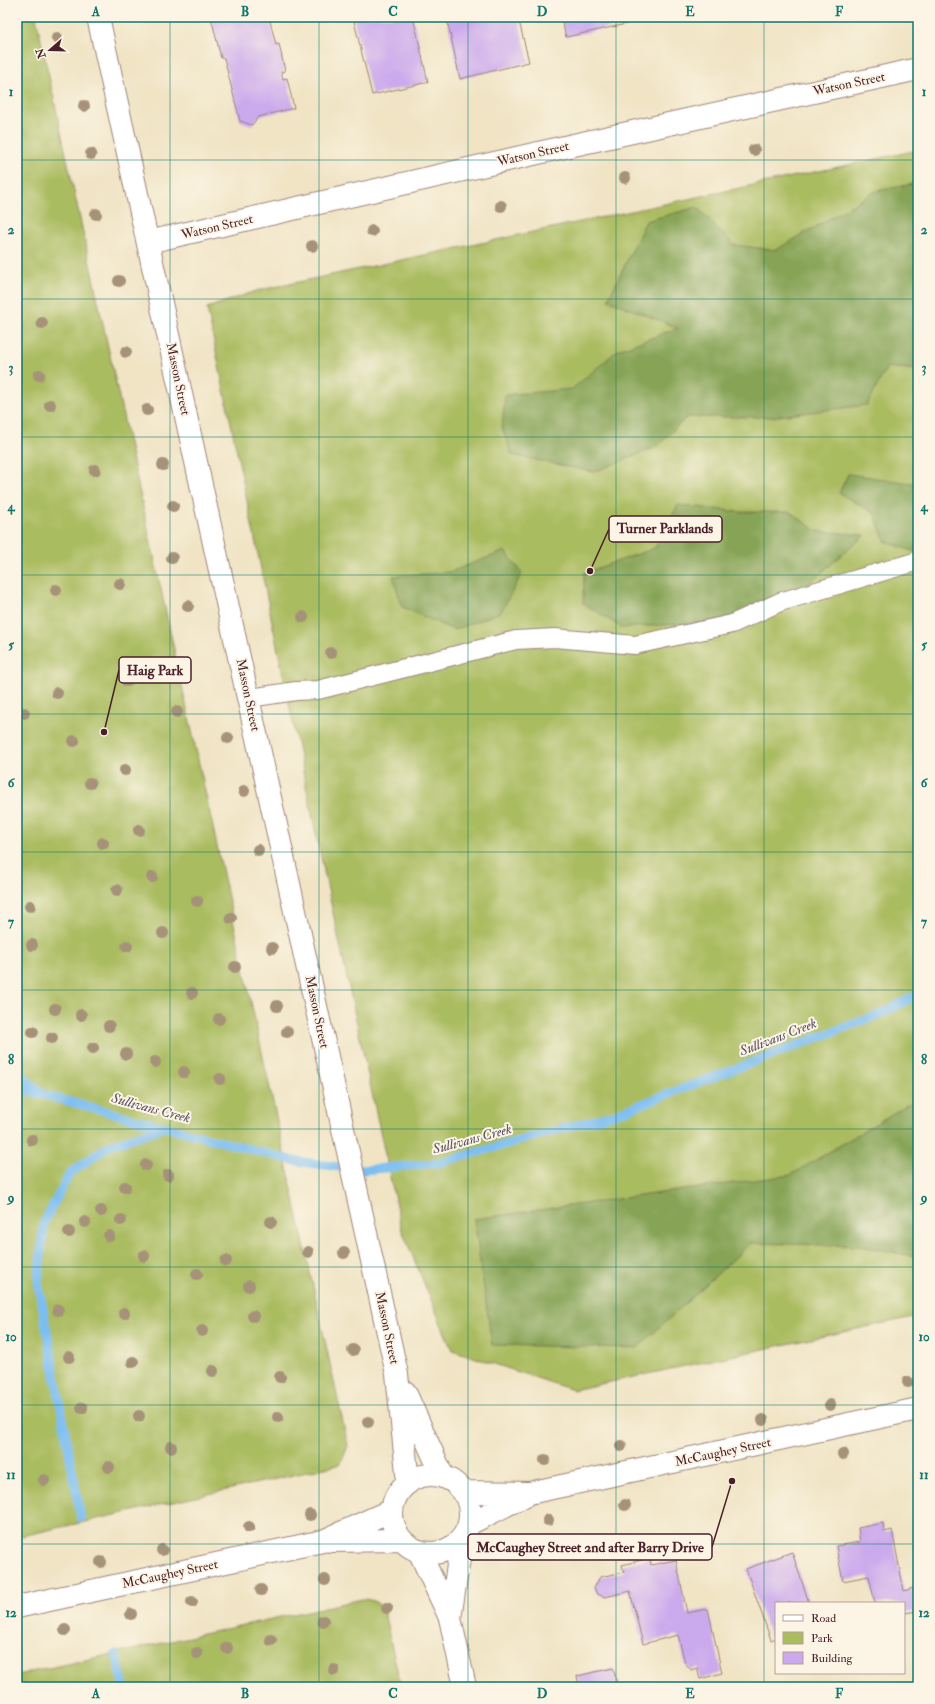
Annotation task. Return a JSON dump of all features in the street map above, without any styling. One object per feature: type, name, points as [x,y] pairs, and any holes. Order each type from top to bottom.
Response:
[{"type":"street","name":"Masson Street","points":[[98,17],[397,1374],[408,1483]]},
{"type":"street","name":"Watson Street","points":[[148,242],[560,148],[918,69]]},
{"type":"street","name":"Masson Street","points":[[397,1374],[443,1477]]},
{"type":"street","name":"McCaughey Street","points":[[463,1492],[529,1493],[918,1409]]},
{"type":"street","points":[[450,1618],[465,1532],[470,1513],[468,1502],[463,1492],[454,1482],[443,1477],[430,1475],[419,1477],[408,1483],[400,1490],[395,1499],[392,1510],[392,1520],[395,1531],[410,1546],[450,1618],[465,1687]]},
{"type":"street","name":"McCaughey Street","points":[[465,1532],[529,1493]]},
{"type":"street","name":"McCaughey Street","points":[[17,1608],[322,1540],[392,1510]]},
{"type":"street","points":[[410,1546],[430,1554],[442,1552],[453,1547],[465,1532]]},
{"type":"street","name":"McCaughey Street","points":[[322,1540],[410,1546]]},
{"type":"lane","points":[[249,698],[296,691],[318,690],[516,640],[555,638],[634,645],[732,624],[780,602],[918,561]]},
{"type":"green space","points":[[17,17],[36,17],[348,1446],[341,1463],[334,1466],[17,1537]]},
{"type":"green space","points":[[918,150],[918,1316],[573,1390],[452,1350],[401,1228],[316,834],[207,308],[256,291]]},
{"type":"green space","points":[[918,183],[918,370],[887,367],[867,405],[771,417],[687,417],[656,447],[594,472],[512,455],[502,427],[505,395],[572,389],[618,350],[678,328],[608,300],[646,221],[697,207],[734,245],[776,250],[876,191]]},
{"type":"green space","points":[[848,474],[918,484],[918,553],[885,541],[874,513],[839,493]]},
{"type":"green space","points":[[678,505],[742,512],[790,512],[817,531],[865,535],[807,585],[720,621],[622,628],[583,603],[584,573],[655,548]]},
{"type":"green space","points":[[505,551],[522,573],[501,612],[454,630],[402,607],[393,576],[450,572]]},
{"type":"green space","points":[[918,1098],[918,1257],[860,1246],[751,1243],[637,1348],[492,1345],[474,1219],[791,1175]]},
{"type":"green space","points":[[362,1599],[374,1601],[383,1608],[401,1687],[17,1687],[17,1675]]},
{"type":"building","points":[[211,17],[269,17],[276,45],[279,44],[285,71],[281,72],[283,79],[287,78],[294,108],[258,117],[252,125],[240,121],[224,58],[221,58]]},
{"type":"building","points":[[353,17],[413,17],[428,82],[372,95]]},
{"type":"building","points":[[456,17],[518,17],[529,62],[460,79],[447,19]]},
{"type":"building","points":[[561,17],[654,17],[654,18],[566,37]]},
{"type":"building","points":[[883,1523],[884,1532],[892,1530],[904,1591],[913,1588],[918,1611],[905,1613],[905,1602],[875,1602],[869,1576],[843,1581],[836,1546],[860,1542],[858,1528]]},
{"type":"building","points":[[792,1552],[809,1602],[775,1602],[775,1638],[771,1640],[746,1569]]},
{"type":"building","points":[[650,1558],[651,1565],[676,1560],[687,1613],[708,1609],[722,1673],[700,1679],[697,1668],[691,1670],[685,1663],[678,1635],[643,1644],[630,1591],[605,1597],[597,1594],[594,1588],[600,1577],[624,1572],[622,1565]]},
{"type":"building","points":[[613,1668],[618,1687],[579,1687],[577,1676]]},
{"type":"waterway","name":"Sullivans Creek","points":[[17,1088],[295,1161],[363,1170],[439,1163],[615,1114],[883,1013],[918,994]]},
{"type":"waterway","points":[[17,1071],[43,1094]]},
{"type":"waterway","points":[[81,1518],[38,1282],[44,1222],[70,1173],[110,1145],[165,1127]]},
{"type":"waterway","points":[[116,1654],[124,1687]]},
{"type":"place","name":"Turner Parklands","points":[[590,571]]},
{"type":"place","name":"Haig Park","points":[[104,732]]},
{"type":"place","name":"McCaughey Street 2nd after Barry Drive","points":[[732,1481]]}]
